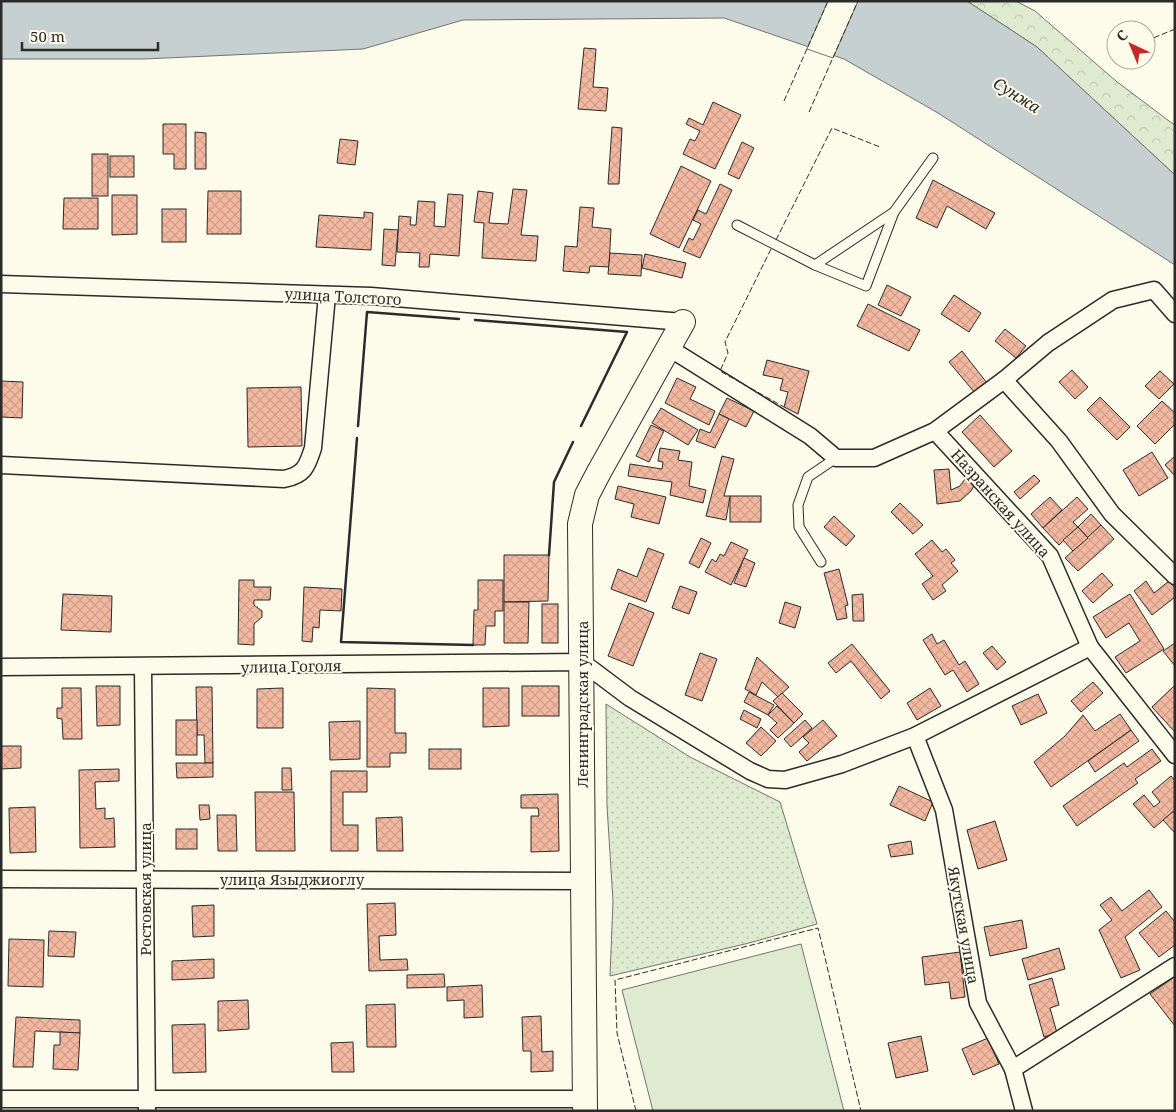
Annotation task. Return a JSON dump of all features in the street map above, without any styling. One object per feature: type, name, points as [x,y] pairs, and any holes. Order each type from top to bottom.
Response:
[{"type":"main road","name":"Ленинградская улица","points":[[585,1105],[580,524],[587,495],[683,322]]},
{"type":"street","name":"улица Толстого","points":[[1,284],[381,297],[683,322]]},
{"type":"street","points":[[669,348],[810,436],[836,458],[874,458],[936,431],[1004,380],[1048,343],[1113,300],[1154,290],[1175,314]]},
{"type":"street","points":[[1,465],[284,479],[296,477],[307,466],[313,448],[327,295]]},
{"type":"street","points":[[1004,380],[1059,442],[1112,514],[1175,576]]},
{"type":"street","name":"Назранская улица","points":[[936,431],[1050,556],[1090,647],[1175,755]]},
{"type":"street","points":[[582,662],[630,698],[750,771],[768,779],[785,780],[842,764],[915,736],[1090,647]]},
{"type":"street","name":"улица Гоголя","points":[[1,667],[143,668],[582,662]]},
{"type":"street","name":"Ростовская улица","points":[[143,668],[147,1105]]},
{"type":"street","name":"Якутская улица","points":[[915,736],[944,810],[978,1003],[1013,1069],[1024,1111]]},
{"type":"street","name":"улица Языджиоглу","points":[[1,879],[583,881]]},
{"type":"street","points":[[1013,1069],[1175,966]]},
{"type":"street","points":[[1,1099],[147,1105],[585,1105]]},
{"type":"lane","points":[[737,225],[815,265],[866,286],[894,212],[933,158]]},
{"type":"lane","points":[[815,265],[894,212]]},
{"type":"lane","points":[[821,562],[799,527],[798,505],[808,477],[836,458]]},
{"type":"green space","points":[[967,1],[1016,1],[1035,11],[1116,81],[1173,124],[1175,126],[1175,175],[1037,47]]},
{"type":"green space","points":[[606,704],[690,757],[780,802],[817,924],[749,943],[610,976],[613,901],[607,806]]},
{"type":"green space","points":[[801,944],[844,1111],[653,1111],[622,990]]},
{"type":"water","name":"Сунжа","points":[[1,1],[967,1],[1037,47],[1175,175],[1175,265],[938,113],[844,59],[724,18],[463,20],[363,49],[144,59],[1,59]]},
{"type":"pier","points":[[828,1],[858,1],[833,58],[807,49]]},
{"type":"building","points":[[584,48],[596,49],[593,87],[608,88],[606,111],[578,109]]},
{"type":"building","points":[[713,102],[741,115],[715,169],[683,154],[690,139],[695,141],[700,131],[686,124],[689,118],[703,125]]},
{"type":"building","points":[[163,124],[186,124],[186,169],[174,169],[174,154],[163,154]]},
{"type":"building","points":[[612,127],[622,128],[619,184],[608,184]]},
{"type":"building","points":[[195,132],[206,133],[206,169],[195,169]]},
{"type":"building","points":[[340,139],[358,141],[355,165],[337,163]]},
{"type":"building","points":[[742,142],[754,148],[739,179],[728,174]]},
{"type":"building","points":[[92,154],[108,154],[108,196],[92,196]]},
{"type":"building","points":[[110,156],[134,156],[134,177],[110,177]]},
{"type":"building","points":[[681,166],[711,181],[679,248],[650,234]]},
{"type":"building","points":[[933,180],[995,213],[986,229],[947,206],[937,228],[916,218]]},
{"type":"building","points":[[720,184],[732,190],[700,258],[683,251],[689,238],[693,240],[701,224],[693,220],[698,210],[706,214]]},
{"type":"building","points":[[513,189],[527,190],[521,235],[538,236],[536,261],[482,258],[484,223],[474,222],[478,191],[493,193],[489,223],[508,224]]},
{"type":"building","points":[[208,191],[241,191],[241,234],[207,234]]},
{"type":"building","points":[[448,194],[463,195],[459,256],[430,254],[429,267],[419,267],[420,253],[397,252],[399,216],[411,217],[410,225],[416,225],[418,201],[435,202],[434,226],[445,227]]},
{"type":"building","points":[[112,195],[137,195],[137,234],[112,235]]},
{"type":"building","points":[[64,198],[98,198],[98,229],[63,229]]},
{"type":"building","points":[[580,207],[594,208],[592,227],[611,229],[609,267],[590,266],[589,273],[563,271],[565,246],[577,247]]},
{"type":"building","points":[[162,209],[186,209],[186,242],[162,242]]},
{"type":"building","points":[[364,212],[373,213],[371,250],[316,247],[319,215],[364,218]]},
{"type":"building","points":[[384,229],[398,230],[395,266],[382,265]]},
{"type":"building","points":[[610,253],[642,255],[641,276],[608,274]]},
{"type":"building","points":[[645,254],[686,263],[682,278],[642,268]]},
{"type":"building","points":[[887,285],[911,297],[901,316],[878,305]]},
{"type":"building","points":[[954,295],[981,313],[969,332],[941,314]]},
{"type":"building","points":[[868,304],[920,330],[909,351],[857,326]]},
{"type":"building","points":[[1005,329],[1026,346],[1016,358],[995,341]]},
{"type":"building","points":[[962,351],[987,383],[975,393],[949,362]]},
{"type":"building","points":[[767,360],[809,371],[798,414],[784,407],[788,392],[780,390],[783,379],[763,375]]},
{"type":"building","points":[[1072,370],[1088,387],[1075,399],[1059,382]]},
{"type":"building","points":[[1160,371],[1174,384],[1159,399],[1145,386]]},
{"type":"building","points":[[677,378],[696,387],[690,399],[715,411],[709,425],[665,403]]},
{"type":"building","points":[[1,381],[23,382],[22,418],[1,417]]},
{"type":"building","points":[[301,387],[302,446],[248,447],[247,388]]},
{"type":"building","points":[[1100,397],[1130,427],[1117,440],[1087,410]]},
{"type":"building","points":[[727,398],[754,411],[746,427],[719,414]]},
{"type":"building","points":[[1162,401],[1175,413],[1175,424],[1155,444],[1137,426]]},
{"type":"building","points":[[661,408],[698,430],[688,445],[652,423]]},
{"type":"building","points":[[719,414],[729,419],[715,448],[696,441],[700,429],[710,433]]},
{"type":"building","points":[[980,415],[1012,451],[994,467],[962,432]]},
{"type":"building","points":[[651,425],[664,431],[649,462],[636,456]]},
{"type":"building","points":[[660,448],[680,451],[678,460],[692,462],[689,486],[706,490],[703,503],[670,495],[672,482],[628,476],[630,464],[662,469],[663,462],[658,461]]},
{"type":"building","points":[[1152,452],[1168,478],[1139,496],[1123,470]]},
{"type":"building","points":[[722,456],[734,459],[724,496],[730,496],[726,520],[706,516]]},
{"type":"building","points":[[1175,456],[1175,476],[1165,465]]},
{"type":"building","points":[[949,469],[951,490],[960,486],[969,473],[978,479],[971,491],[960,501],[937,504],[934,470]]},
{"type":"building","points":[[1034,475],[1040,481],[1020,499],[1014,492]]},
{"type":"building","points":[[618,486],[666,497],[659,524],[631,517],[634,504],[615,499]]},
{"type":"building","points":[[730,496],[761,496],[761,522],[730,522]]},
{"type":"building","points":[[1050,497],[1062,510],[1043,528],[1031,514]]},
{"type":"building","points":[[1077,497],[1088,509],[1073,522],[1078,527],[1059,545],[1043,528]]},
{"type":"building","points":[[900,503],[923,525],[913,534],[891,512]]},
{"type":"building","points":[[1091,514],[1101,525],[1088,538],[1078,527]]},
{"type":"building","points":[[834,516],[855,536],[846,546],[824,527]]},
{"type":"building","points":[[1101,525],[1114,539],[1078,571],[1065,558]]},
{"type":"building","points":[[1078,527],[1088,538],[1073,551],[1063,540]]},
{"type":"building","points":[[701,538],[711,543],[699,568],[689,563]]},
{"type":"building","points":[[932,540],[942,552],[946,549],[955,560],[951,563],[958,571],[942,585],[946,591],[933,600],[922,584],[933,576],[915,554]]},
{"type":"building","points":[[731,542],[748,550],[731,585],[705,572],[712,559],[716,562],[720,554],[724,556]]},
{"type":"building","points":[[648,548],[664,554],[646,602],[611,589],[618,569],[637,577]]},
{"type":"building","points":[[504,555],[549,555],[548,601],[504,602]]},
{"type":"building","points":[[744,558],[755,563],[746,587],[734,583]]},
{"type":"building","points":[[839,569],[848,605],[845,606],[847,618],[837,620],[824,573]]},
{"type":"building","points":[[1102,573],[1113,585],[1093,603],[1082,591]]},
{"type":"building","points":[[239,580],[254,580],[254,587],[271,587],[270,600],[254,600],[254,605],[262,611],[262,617],[254,624],[254,645],[238,644]]},
{"type":"building","points":[[478,580],[503,580],[503,611],[495,611],[495,626],[486,626],[485,645],[473,645],[474,610],[478,610]]},
{"type":"building","points":[[1146,581],[1154,593],[1169,581],[1175,588],[1175,597],[1152,615],[1134,591]]},
{"type":"building","points":[[680,586],[697,592],[689,614],[672,608]]},
{"type":"building","points":[[304,587],[342,589],[341,611],[320,610],[319,628],[313,627],[312,642],[302,641]]},
{"type":"building","points":[[63,594],[112,596],[111,632],[61,630]]},
{"type":"building","points":[[863,594],[864,621],[853,621],[852,595]]},
{"type":"building","points":[[1130,594],[1164,649],[1126,673],[1115,657],[1140,641],[1129,623],[1106,638],[1093,617]]},
{"type":"building","points":[[504,602],[529,602],[528,643],[504,643]]},
{"type":"building","points":[[785,602],[801,607],[795,628],[779,623]]},
{"type":"building","points":[[629,603],[654,613],[633,666],[608,656]]},
{"type":"building","points":[[542,604],[558,604],[558,643],[542,643]]},
{"type":"building","points":[[932,634],[937,644],[944,640],[959,665],[965,661],[979,684],[967,692],[953,670],[945,675],[923,640]]},
{"type":"building","points":[[1175,643],[1175,666],[1163,651]]},
{"type":"building","points":[[852,644],[890,691],[881,699],[851,661],[836,673],[828,663]]},
{"type":"building","points":[[992,646],[1006,662],[997,670],[983,653]]},
{"type":"building","points":[[700,653],[717,659],[702,701],[685,695]]},
{"type":"building","points":[[757,657],[789,687],[778,697],[762,682],[756,695],[745,689]]},
{"type":"building","points":[[1093,682],[1103,693],[1081,712],[1071,701]]},
{"type":"building","points":[[1175,685],[1175,730],[1174,731],[1152,707]]},
{"type":"building","points":[[96,686],[120,686],[120,725],[97,726]]},
{"type":"building","points":[[522,686],[559,686],[559,716],[522,716]]},
{"type":"building","points":[[196,687],[212,687],[213,763],[205,763],[204,735],[197,735]]},
{"type":"building","points":[[62,688],[81,688],[82,739],[63,739],[62,719],[57,718],[57,708],[62,708]]},
{"type":"building","points":[[283,688],[283,728],[257,728],[257,689]]},
{"type":"building","points":[[367,688],[395,689],[395,733],[406,733],[406,753],[390,753],[390,767],[367,767]]},
{"type":"building","points":[[483,688],[509,688],[509,726],[483,727]]},
{"type":"building","points":[[930,688],[941,706],[917,720],[907,703]]},
{"type":"building","points":[[749,692],[774,705],[768,715],[744,702]]},
{"type":"building","points":[[782,693],[803,714],[794,723],[773,701]]},
{"type":"building","points":[[1038,694],[1047,713],[1021,725],[1012,706]]},
{"type":"building","points":[[777,706],[794,723],[778,738],[770,730],[777,723],[768,715]]},
{"type":"building","points":[[744,710],[761,719],[757,728],[740,719]]},
{"type":"building","points":[[1120,714],[1131,730],[1051,787],[1034,762],[1065,736],[1083,715],[1095,731]]},
{"type":"building","points":[[176,720],[197,720],[197,755],[176,755]]},
{"type":"building","points":[[805,720],[812,728],[791,747],[784,739]]},
{"type":"building","points":[[823,720],[837,736],[807,761],[799,752],[809,743],[803,737]]},
{"type":"building","points":[[360,721],[360,759],[330,760],[329,722]]},
{"type":"building","points":[[761,727],[776,741],[761,756],[746,743]]},
{"type":"building","points":[[1131,730],[1139,741],[1095,772],[1088,761]]},
{"type":"building","points":[[1,746],[21,746],[21,768],[1,769]]},
{"type":"building","points":[[429,749],[461,749],[461,769],[429,769]]},
{"type":"building","points":[[1152,749],[1161,761],[1135,779],[1138,783],[1077,826],[1063,806],[1124,763],[1127,767]]},
{"type":"building","points":[[176,763],[213,763],[213,777],[177,778]]},
{"type":"building","points":[[282,768],[291,768],[292,790],[282,790]]},
{"type":"building","points":[[119,769],[119,781],[95,782],[96,809],[105,808],[105,819],[114,818],[115,847],[80,848],[79,770]]},
{"type":"building","points":[[331,771],[367,771],[367,792],[343,792],[343,825],[358,825],[358,851],[331,851]]},
{"type":"building","points":[[1171,776],[1175,781],[1175,810],[1154,828],[1133,804],[1144,795],[1154,807],[1160,802],[1152,792]]},
{"type":"building","points":[[899,786],[933,802],[925,821],[890,805]]},
{"type":"building","points":[[255,792],[294,792],[295,851],[256,851]]},
{"type":"building","points":[[558,794],[559,851],[531,852],[531,816],[539,816],[538,808],[521,808],[521,795]]},
{"type":"building","points":[[199,805],[209,805],[210,819],[200,820]]},
{"type":"building","points":[[35,807],[36,852],[10,853],[9,808]]},
{"type":"building","points":[[1175,810],[1175,833],[1163,820]]},
{"type":"building","points":[[217,815],[236,815],[237,851],[218,851]]},
{"type":"building","points":[[402,817],[403,851],[377,851],[376,818]]},
{"type":"building","points":[[995,821],[1007,860],[978,869],[967,830]]},
{"type":"building","points":[[176,829],[197,829],[197,849],[176,849]]},
{"type":"building","points":[[911,841],[913,854],[891,857],[888,845]]},
{"type":"building","points":[[1149,890],[1162,907],[1125,937],[1140,970],[1121,978],[1099,930],[1112,920],[1100,905],[1111,897],[1122,911]]},
{"type":"building","points":[[395,903],[396,935],[379,936],[380,960],[407,959],[408,970],[369,971],[367,904]]},
{"type":"building","points":[[214,905],[214,936],[193,937],[192,906]]},
{"type":"building","points":[[1166,911],[1175,922],[1175,945],[1159,957],[1139,933]]},
{"type":"building","points":[[1022,920],[1027,948],[990,956],[984,927]]},
{"type":"building","points":[[49,931],[76,932],[74,957],[48,956]]},
{"type":"building","points":[[9,939],[44,940],[43,987],[8,986]]},
{"type":"building","points":[[1059,948],[1065,969],[1028,980],[1022,959]]},
{"type":"building","points":[[960,952],[965,997],[951,999],[949,982],[925,985],[922,957]]},
{"type":"building","points":[[214,959],[214,978],[172,980],[172,961]]},
{"type":"building","points":[[444,974],[445,987],[407,988],[407,975]]},
{"type":"building","points":[[1052,978],[1059,1005],[1050,1008],[1057,1033],[1044,1037],[1029,985]]},
{"type":"building","points":[[1175,978],[1175,1026],[1150,994]]},
{"type":"building","points":[[482,985],[483,1017],[464,1018],[464,1000],[447,1001],[447,987]]},
{"type":"building","points":[[248,1000],[249,1029],[218,1031],[218,1001]]},
{"type":"building","points":[[395,1004],[396,1047],[367,1047],[366,1005]]},
{"type":"building","points":[[541,1016],[542,1052],[553,1051],[553,1071],[531,1072],[531,1051],[523,1051],[522,1017]]},
{"type":"building","points":[[16,1017],[80,1020],[80,1033],[35,1031],[33,1067],[13,1067]]},
{"type":"building","points":[[205,1024],[206,1072],[173,1073],[172,1025]]},
{"type":"building","points":[[60,1032],[80,1033],[78,1070],[53,1069],[54,1045],[60,1045]]},
{"type":"building","points":[[921,1036],[928,1071],[896,1078],[888,1043]]},
{"type":"building","points":[[988,1038],[999,1064],[973,1075],[962,1049]]},
{"type":"building","points":[[353,1042],[354,1072],[332,1072],[331,1043]]},
{"type":"fence","points":[[784,101],[828,1]]},
{"type":"fence","points":[[809,112],[858,1]]},
{"type":"fence","points":[[1156,37],[1175,29]]},
{"type":"fence","points":[[776,240],[832,128],[880,147]]},
{"type":"fence","points":[[771,249],[725,342],[728,353],[720,371],[784,407]]},
{"type":"fence","points":[[636,1111],[617,1033],[615,980],[818,928],[861,1111]]},
{"type":"wall","points":[[358,426],[367,312],[459,319]]},
{"type":"wall","points":[[475,320],[627,332],[581,426]]},
{"type":"wall","points":[[357,438],[341,642],[473,645]]},
{"type":"wall","points":[[549,555],[554,482],[573,442]]}]
